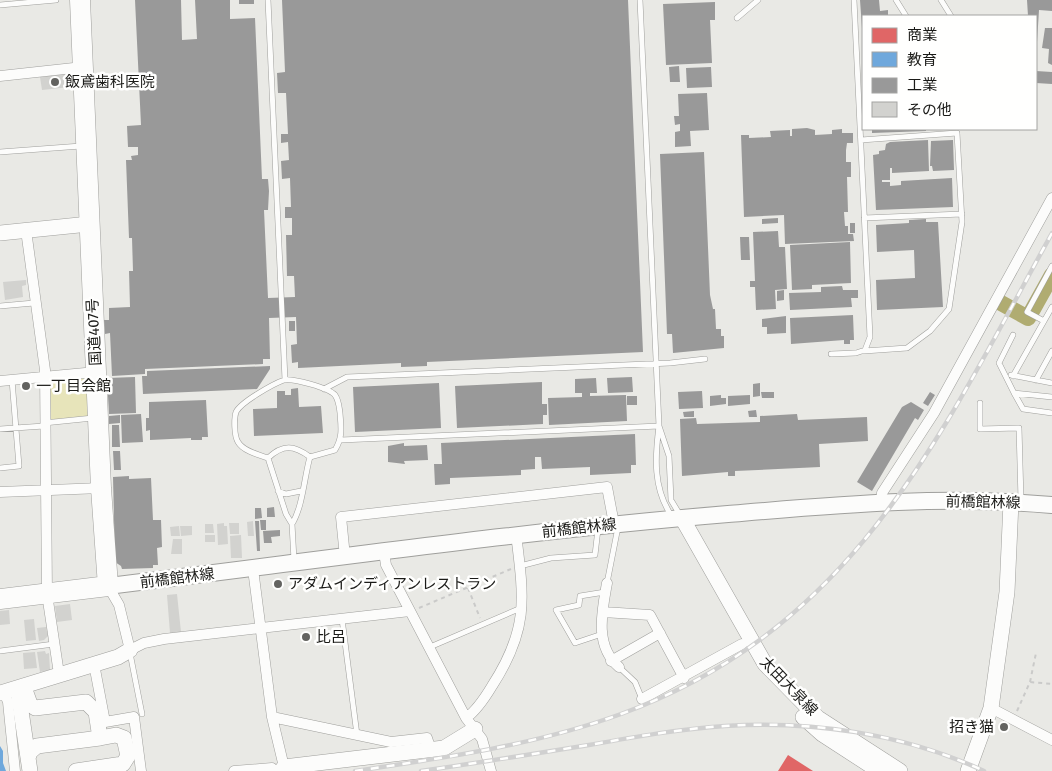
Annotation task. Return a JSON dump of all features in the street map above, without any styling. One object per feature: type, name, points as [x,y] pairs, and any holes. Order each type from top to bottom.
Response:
[{"type":"highway","name":"国道407号","points":[[80,0],[101,488],[108,586]]},
{"type":"highway","points":[[0,599],[108,586]]},
{"type":"main road","name":"前橋館林線","points":[[108,586],[295,564],[516,534],[678,518],[881,502],[1016,502],[1052,505]]},
{"type":"street","points":[[0,76],[83,67]]},
{"type":"street","points":[[881,502],[882,493],[934,413],[1052,198]]},
{"type":"street","points":[[0,233],[89,224]]},
{"type":"street","points":[[26,230],[34,303],[46,377],[44,424],[47,594],[59,674]]},
{"type":"street","points":[[0,381],[96,372]]},
{"type":"street","points":[[345,557],[341,517],[607,487],[610,525]]},
{"type":"street","points":[[0,492],[101,488]]},
{"type":"street","points":[[968,771],[991,708],[1007,592],[1016,502]]},
{"type":"street","name":"太田大泉線","points":[[678,518],[742,644],[777,691],[822,734],[879,771]]},
{"type":"street","name":"太田大泉線","points":[[678,518],[765,664],[818,718],[900,771]]},
{"type":"street","points":[[234,771],[279,769],[450,746],[470,724],[515,646],[522,608],[516,534]]},
{"type":"street","points":[[384,552],[386,566],[470,724],[482,739],[491,771]]},
{"type":"street","points":[[253,569],[279,769]]},
{"type":"street","points":[[108,586],[119,605],[130,650]]},
{"type":"street","points":[[606,587],[602,634],[604,648],[615,664],[660,632]]},
{"type":"street","points":[[15,771],[8,702],[2,693],[118,657],[144,643],[164,639],[410,611]]},
{"type":"street","points":[[603,612],[650,615],[684,678]]},
{"type":"street","points":[[642,699],[684,678],[742,644]]},
{"type":"street","points":[[94,664],[105,722],[134,717],[141,771]]},
{"type":"street","points":[[20,687],[25,690],[30,704],[34,708],[82,702],[90,704],[96,712],[100,738]]},
{"type":"street","points":[[20,687],[17,692],[21,704],[29,764]]},
{"type":"street","points":[[991,708],[1052,740]]},
{"type":"street","points":[[272,717],[357,737],[391,742],[427,738],[431,750]]},
{"type":"street","points":[[29,764],[30,752],[37,746],[116,736],[124,738],[127,746],[126,762],[120,765],[76,771]]},
{"type":"lane","points":[[0,5],[56,0]]},
{"type":"lane","points":[[268,0],[285,380]]},
{"type":"lane","points":[[640,0],[657,363],[659,426],[655,456],[658,483],[665,506],[678,518]]},
{"type":"lane","points":[[737,18],[758,0]]},
{"type":"lane","points":[[854,0],[870,337],[868,345],[861,352]]},
{"type":"lane","points":[[896,0],[905,15]]},
{"type":"lane","points":[[941,0],[950,15]]},
{"type":"lane","points":[[831,354],[907,348],[930,331],[949,309],[953,293],[962,214],[957,133],[861,140]]},
{"type":"lane","points":[[0,152],[86,146]]},
{"type":"lane","points":[[864,218],[962,214]]},
{"type":"lane","points":[[1044,322],[1027,312],[1052,266]]},
{"type":"lane","points":[[0,306],[34,303]]},
{"type":"lane","points":[[1013,376],[1052,307]]},
{"type":"lane","points":[[1013,336],[998,363],[1023,408],[1052,413]]},
{"type":"lane","points":[[1036,380],[1052,352]]},
{"type":"lane","points":[[324,389],[347,377],[657,363],[705,359]]},
{"type":"lane","points":[[1003,372],[1013,376],[1052,383]]},
{"type":"lane","points":[[0,468],[19,466],[12,380]]},
{"type":"lane","points":[[268,458],[248,450],[238,443],[236,413],[240,407],[257,394],[285,380],[313,384],[333,393],[339,401],[341,440],[335,450],[310,457]]},
{"type":"lane","points":[[1014,393],[1052,397]]},
{"type":"lane","points":[[980,404],[980,429],[1019,428],[1016,502]]},
{"type":"lane","points":[[0,429],[98,418]]},
{"type":"lane","points":[[341,440],[659,426]]},
{"type":"lane","points":[[659,426],[668,456],[671,500],[678,518]]},
{"type":"lane","points":[[268,458],[278,449],[298,448],[310,457]]},
{"type":"lane","points":[[292,524],[299,512],[301,491],[310,457]]},
{"type":"lane","points":[[268,458],[286,514],[292,524],[295,564]]},
{"type":"lane","points":[[278,491],[286,494],[301,491]]},
{"type":"lane","points":[[520,566],[551,558],[595,555],[610,525]]},
{"type":"lane","points":[[602,634],[575,643],[556,610],[579,605],[580,596],[606,587],[610,525]]},
{"type":"lane","points":[[430,647],[522,608]]},
{"type":"lane","points":[[342,620],[357,737]]},
{"type":"lane","points":[[0,651],[54,644]]},
{"type":"lane","points":[[130,650],[142,714]]},
{"type":"lane","points":[[615,664],[631,677],[642,699]]},
{"type":"path","points":[[410,611],[520,566]]},
{"type":"path","points":[[468,588],[483,624]]},
{"type":"path","points":[[1013,720],[1030,682],[1036,653]]},
{"type":"path","points":[[1030,682],[1052,684]]},
{"type":"shaded area","points":[[87,376],[90,416],[48,421],[47,383],[50,380]]},
{"type":"building: 商業","points":[[788,755],[813,771],[778,771]]},
{"type":"building: 教育","points":[[0,746],[3,751],[3,763],[6,771],[0,771]]},
{"type":"building: 工業","points":[[135,0],[181,0],[182,40],[197,39],[195,0],[230,0],[230,19],[255,18],[262,179],[268,179],[269,191],[268,210],[264,210],[268,298],[295,297],[294,276],[287,276],[286,235],[292,235],[292,218],[285,218],[285,207],[291,207],[290,178],[282,179],[281,161],[289,160],[288,142],[281,143],[281,134],[288,134],[286,93],[278,93],[277,73],[285,72],[282,0],[628,0],[643,352],[427,362],[427,366],[401,367],[401,363],[298,368],[298,362],[292,363],[291,345],[297,344],[296,317],[269,318],[270,359],[263,359],[263,364],[145,369],[145,374],[112,376],[110,333],[105,334],[104,320],[109,320],[109,308],[130,307],[129,271],[133,271],[132,238],[129,238],[126,160],[132,160],[131,156],[138,155],[138,147],[128,147],[127,126],[141,125]]},
{"type":"building: 工業","points":[[239,0],[254,0],[254,4],[239,4]]},
{"type":"building: 工業","points":[[860,0],[879,0],[880,11],[888,10],[888,15],[862,15],[862,28]]},
{"type":"building: 工業","points":[[1027,0],[1052,0],[1052,11],[1039,10],[1037,42],[1037,15],[1028,15]]},
{"type":"building: 工業","points":[[715,2],[715,20],[710,20],[712,63],[666,65],[663,4]]},
{"type":"building: 工業","points":[[1045,28],[1052,28],[1052,65],[1048,63],[1049,49],[1042,48]]},
{"type":"building: 工業","points":[[679,66],[680,82],[670,82],[669,67]]},
{"type":"building: 工業","points":[[711,67],[712,87],[687,88],[686,68]]},
{"type":"building: 工業","points":[[1037,71],[1052,72],[1052,84],[1037,83]]},
{"type":"building: 工業","points":[[707,93],[709,130],[690,131],[691,146],[675,147],[675,132],[680,131],[680,124],[675,125],[674,116],[679,116],[678,94]]},
{"type":"building: 工業","points":[[807,128],[815,130],[815,135],[832,134],[832,130],[842,129],[842,133],[853,133],[853,143],[847,143],[846,150],[846,162],[851,162],[851,177],[847,177],[848,212],[844,212],[845,226],[848,226],[848,234],[853,234],[854,241],[785,244],[784,215],[744,217],[741,135],[749,135],[749,138],[771,137],[770,131],[790,130],[790,136],[792,136],[792,129]]},
{"type":"building: 工業","points":[[872,130],[926,130],[926,131],[872,133]]},
{"type":"building: 工業","points":[[928,140],[929,171],[892,173],[892,168],[890,168],[890,180],[882,180],[882,182],[890,182],[890,186],[901,185],[901,181],[952,178],[953,207],[876,210],[873,155],[885,150],[886,144],[890,142]]},
{"type":"building: 工業","points":[[953,140],[954,170],[933,171],[932,166],[930,166],[931,141]]},
{"type":"building: 工業","points":[[704,152],[710,295],[713,309],[715,309],[716,329],[721,329],[721,336],[724,336],[724,348],[673,353],[672,334],[667,334],[660,154]]},
{"type":"building: 工業","points":[[778,218],[778,223],[762,224],[762,219]]},
{"type":"building: 工業","points":[[926,219],[926,222],[938,222],[943,307],[877,310],[876,280],[915,278],[914,250],[877,252],[876,225],[909,223],[909,220]]},
{"type":"building: 工業","points":[[850,223],[855,223],[855,233],[850,233]]},
{"type":"building: 工業","points":[[778,231],[779,247],[785,247],[787,289],[775,290],[776,309],[756,310],[755,287],[750,287],[750,281],[755,281],[753,232]]},
{"type":"building: 工業","points":[[740,237],[749,237],[750,260],[741,260]]},
{"type":"building: 工業","points":[[850,242],[851,283],[812,285],[812,289],[792,290],[790,245]]},
{"type":"building: 工業","points":[[842,286],[843,290],[858,290],[858,298],[851,298],[852,307],[790,310],[789,293],[821,292],[821,287]]},
{"type":"building: 工業","points":[[784,290],[784,300],[777,301],[777,291]]},
{"type":"building: 工業","points":[[853,315],[854,340],[850,340],[850,344],[844,344],[844,340],[791,344],[790,318]]},
{"type":"building: 工業","points":[[786,316],[786,333],[767,334],[767,327],[762,327],[762,319]]},
{"type":"building: 工業","points":[[289,321],[295,321],[295,331],[289,331]]},
{"type":"building: 工業","points":[[270,366],[257,389],[143,394],[142,376],[147,376],[147,371]]},
{"type":"building: 工業","points":[[135,377],[136,413],[109,414],[107,378]]},
{"type":"building: 工業","points":[[632,377],[633,392],[608,393],[607,378]]},
{"type":"building: 工業","points":[[596,378],[597,393],[590,393],[590,396],[626,395],[627,421],[549,425],[548,398],[582,397],[582,393],[575,393],[575,379]]},
{"type":"building: 工業","points":[[542,382],[542,404],[547,404],[547,415],[543,415],[543,424],[457,428],[455,386]]},
{"type":"building: 工業","points":[[439,383],[441,428],[355,432],[353,387]]},
{"type":"building: 工業","points":[[760,383],[760,396],[753,397],[753,384]]},
{"type":"building: 工業","points":[[298,388],[299,407],[321,406],[323,433],[254,436],[253,409],[277,408],[277,391],[285,391],[285,395],[291,395],[291,389]]},
{"type":"building: 工業","points":[[702,391],[703,408],[679,409],[678,392]]},
{"type":"building: 工業","points":[[761,392],[774,392],[774,398],[762,398]]},
{"type":"building: 工業","points":[[930,392],[935,395],[928,406],[923,403]]},
{"type":"building: 工業","points":[[721,395],[721,398],[726,398],[726,404],[710,406],[710,396]]},
{"type":"building: 工業","points":[[750,395],[750,404],[728,406],[728,396]]},
{"type":"building: 工業","points":[[627,396],[637,396],[637,405],[627,405]]},
{"type":"building: 工業","points":[[206,400],[208,437],[202,437],[202,440],[191,440],[191,438],[150,440],[150,430],[146,431],[146,418],[149,418],[149,402]]},
{"type":"building: 工業","points":[[911,402],[924,410],[918,420],[915,418],[872,491],[857,482],[902,407]]},
{"type":"building: 工業","points":[[756,410],[757,417],[749,417],[748,411]]},
{"type":"building: 工業","points":[[694,411],[694,417],[684,417],[683,412]]},
{"type":"building: 工業","points":[[141,414],[143,442],[122,443],[121,415]]},
{"type":"building: 工業","points":[[797,414],[798,420],[867,417],[868,441],[819,444],[820,467],[735,471],[735,476],[728,476],[728,472],[682,476],[680,419],[696,418],[697,424],[760,422],[760,416]]},
{"type":"building: 工業","points":[[120,415],[120,423],[109,424],[109,416]]},
{"type":"building: 工業","points":[[112,425],[119,425],[120,447],[112,447]]},
{"type":"building: 工業","points":[[635,434],[636,465],[631,465],[631,473],[590,475],[590,467],[542,469],[541,457],[535,457],[535,469],[521,470],[521,475],[450,478],[450,484],[435,485],[434,464],[442,464],[441,443]]},
{"type":"building: 工業","points":[[404,443],[404,446],[427,445],[428,460],[404,461],[405,464],[388,462],[388,446]]},
{"type":"building: 工業","points":[[113,451],[120,451],[121,470],[114,470]]},
{"type":"building: 工業","points":[[129,476],[129,479],[151,478],[153,520],[161,520],[162,547],[157,548],[158,565],[153,565],[153,568],[122,569],[115,562],[113,477]]},
{"type":"building: 工業","points":[[274,507],[275,517],[267,517],[267,508]]},
{"type":"building: 工業","points":[[255,508],[261,508],[262,518],[255,519]]},
{"type":"building: 工業","points":[[260,520],[266,520],[266,530],[261,530]]},
{"type":"building: 工業","points":[[255,521],[259,521],[260,551],[257,551]]},
{"type":"building: 工業","points":[[280,530],[280,536],[271,537],[272,543],[264,543],[263,531]]},
{"type":"building: その他","name":"飯鳶歯科医院","points":[[68,75],[70,87],[42,90],[40,77]]},
{"type":"building: その他","points":[[26,280],[26,285],[22,286],[23,297],[5,300],[3,282]]},
{"type":"building: その他","points":[[253,521],[254,536],[248,536],[247,522]]},
{"type":"building: その他","points":[[224,523],[224,526],[227,526],[228,544],[218,545],[217,524]]},
{"type":"building: その他","points":[[229,523],[239,523],[239,534],[230,534]]},
{"type":"building: その他","points":[[205,524],[213,524],[214,533],[205,533]]},
{"type":"building: その他","points":[[179,526],[180,536],[171,536],[170,527]]},
{"type":"building: その他","points":[[180,526],[192,526],[192,535],[181,536]]},
{"type":"building: その他","points":[[205,535],[215,535],[215,542],[205,542]]},
{"type":"building: その他","points":[[241,535],[242,558],[231,558],[230,536]]},
{"type":"building: その他","points":[[173,539],[182,539],[182,554],[171,554]]},
{"type":"building: その他","points":[[177,594],[181,632],[170,633],[167,595]]},
{"type":"building: その他","points":[[70,604],[72,620],[57,622],[55,606]]},
{"type":"building: その他","points":[[9,610],[10,624],[0,625],[0,611]]},
{"type":"building: その他","points":[[34,619],[36,640],[26,641],[24,620]]},
{"type":"building: その他","points":[[46,627],[48,636],[44,640],[39,641],[37,628]]},
{"type":"building: その他","points":[[45,651],[46,654],[49,653],[50,670],[40,672],[37,652]]},
{"type":"building: その他","points":[[35,652],[37,668],[24,669],[23,653]]},
{"type":"waterway","points":[[1001,303],[1028,318],[1052,275]]},
{"type":"railway","points":[[355,771],[490,749],[589,725],[621,714],[702,677],[771,631],[831,578],[882,517],[928,452],[970,382],[1052,233]]},
{"type":"railway","points":[[421,771],[674,731],[708,727],[758,725],[791,725],[857,732],[922,748],[954,758],[984,771]]},
{"type":"place","name":"飯鳶歯科医院","points":[[55,82]]},
{"type":"place","name":"一丁目会館","points":[[26,386]]},
{"type":"place","name":"アダムインディアンレストラン","points":[[278,584]]},
{"type":"place","name":"比呂","points":[[306,637]]},
{"type":"place","name":"招き猫","points":[[1004,727]]}]
